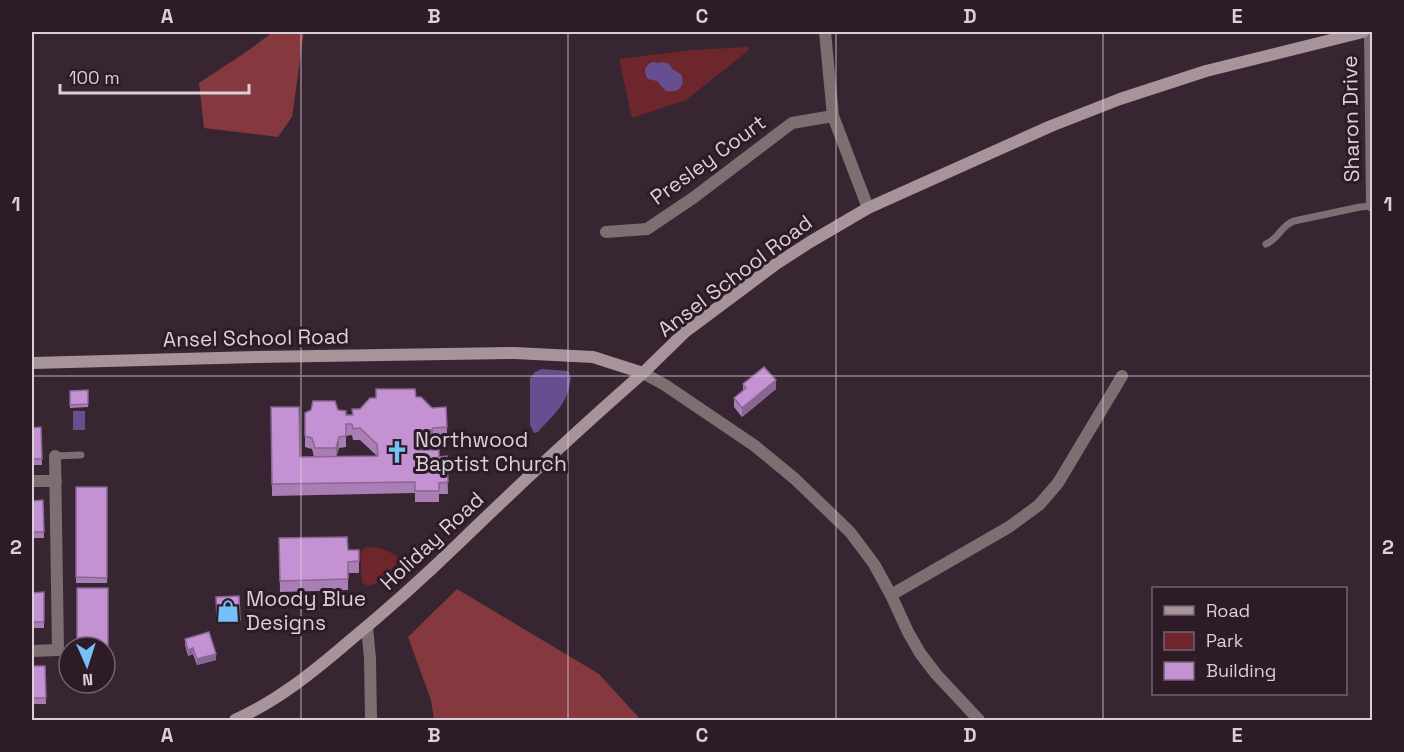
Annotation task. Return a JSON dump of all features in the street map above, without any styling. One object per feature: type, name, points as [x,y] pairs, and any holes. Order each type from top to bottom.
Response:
[{"type":"street","points":[[825,32],[833,116],[868,208]]},
{"type":"street","name":"Ansel School Road","points":[[32,363],[515,353],[593,357],[643,373],[685,332],[776,264],[868,208],[1051,126],[1120,99],[1212,69],[1363,32]]},
{"type":"street","name":"Sharon Drive","points":[[1370,32],[1372,206]]},
{"type":"street","name":"Presley Court","points":[[606,232],[647,229],[693,198],[792,123],[833,116]]},
{"type":"street","points":[[643,373],[665,385],[755,446],[795,479],[856,539],[874,564],[920,652],[936,674],[979,720]]},
{"type":"street","name":"Holiday Road","points":[[235,720],[262,707],[294,686],[367,627],[643,373]]},
{"type":"street","points":[[891,595],[1009,527],[1040,505],[1058,483],[1122,376]]},
{"type":"street","points":[[32,651],[58,650],[55,456]]},
{"type":"street","points":[[32,481],[56,481]]},
{"type":"street","points":[[367,627],[371,720]]},
{"type":"lane","points":[[1266,244],[1278,237],[1284,226],[1294,221],[1372,206]]},
{"type":"lane","points":[[55,456],[81,454]]},
{"type":"green space","points":[[748,47],[749,50],[686,100],[632,118],[619,59],[691,50]]},
{"type":"green space","points":[[366,547],[384,550],[398,558],[397,563],[385,576],[371,585],[362,582],[360,552]]},
{"type":"shaded area","points":[[273,32],[304,32],[292,117],[278,137],[204,128],[199,83]]},
{"type":"shaded area","points":[[653,62],[669,64],[672,69],[681,74],[683,82],[678,90],[666,91],[657,81],[648,79],[645,69]]},
{"type":"shaded area","points":[[542,369],[568,371],[571,377],[564,401],[538,432],[534,433],[530,425],[530,378]]},
{"type":"shaded area","points":[[73,411],[85,411],[85,430],[73,430]]},
{"type":"shaded area","points":[[457,589],[599,674],[641,720],[434,720],[431,700],[408,637]]},
{"type":"building","points":[[764,367],[776,380],[742,408],[734,398],[746,388],[743,384]]},
{"type":"building","name":"Northwood Baptist Church","points":[[376,389],[415,389],[416,397],[421,397],[432,408],[446,407],[447,427],[433,428],[417,444],[418,450],[439,450],[439,457],[447,456],[448,482],[439,483],[439,491],[415,491],[415,482],[272,484],[271,407],[299,407],[300,457],[378,456],[377,444],[360,428],[353,429],[352,424],[346,424],[346,436],[339,437],[336,448],[315,448],[312,438],[305,436],[305,413],[311,410],[313,401],[335,401],[338,410],[346,411],[346,415],[353,415],[352,409],[360,409],[370,398],[376,398]]},
{"type":"building","points":[[88,390],[88,404],[70,405],[70,391]]},
{"type":"building","points":[[41,427],[42,459],[32,459],[32,428]]},
{"type":"building","points":[[76,487],[107,487],[107,578],[76,577]]},
{"type":"building","points":[[43,500],[44,532],[32,532],[32,501]]},
{"type":"building","points":[[347,537],[348,550],[359,550],[359,561],[348,562],[348,579],[280,581],[279,538]]},
{"type":"building","points":[[77,588],[108,588],[108,635],[77,635]]},
{"type":"building","points":[[44,592],[44,622],[32,622],[32,593]]},
{"type":"building","name":"Moody Blue Designs","points":[[239,596],[240,620],[217,620],[216,597]]},
{"type":"building","points":[[209,632],[216,654],[197,659],[193,648],[188,650],[185,639]]},
{"type":"building","points":[[32,666],[45,666],[46,698],[32,698]]},
{"type":"place","name":"Northwood Baptist Church","points":[[397,452]]},
{"type":"place","name":"Moody Blue Designs","points":[[228,611]]}]
